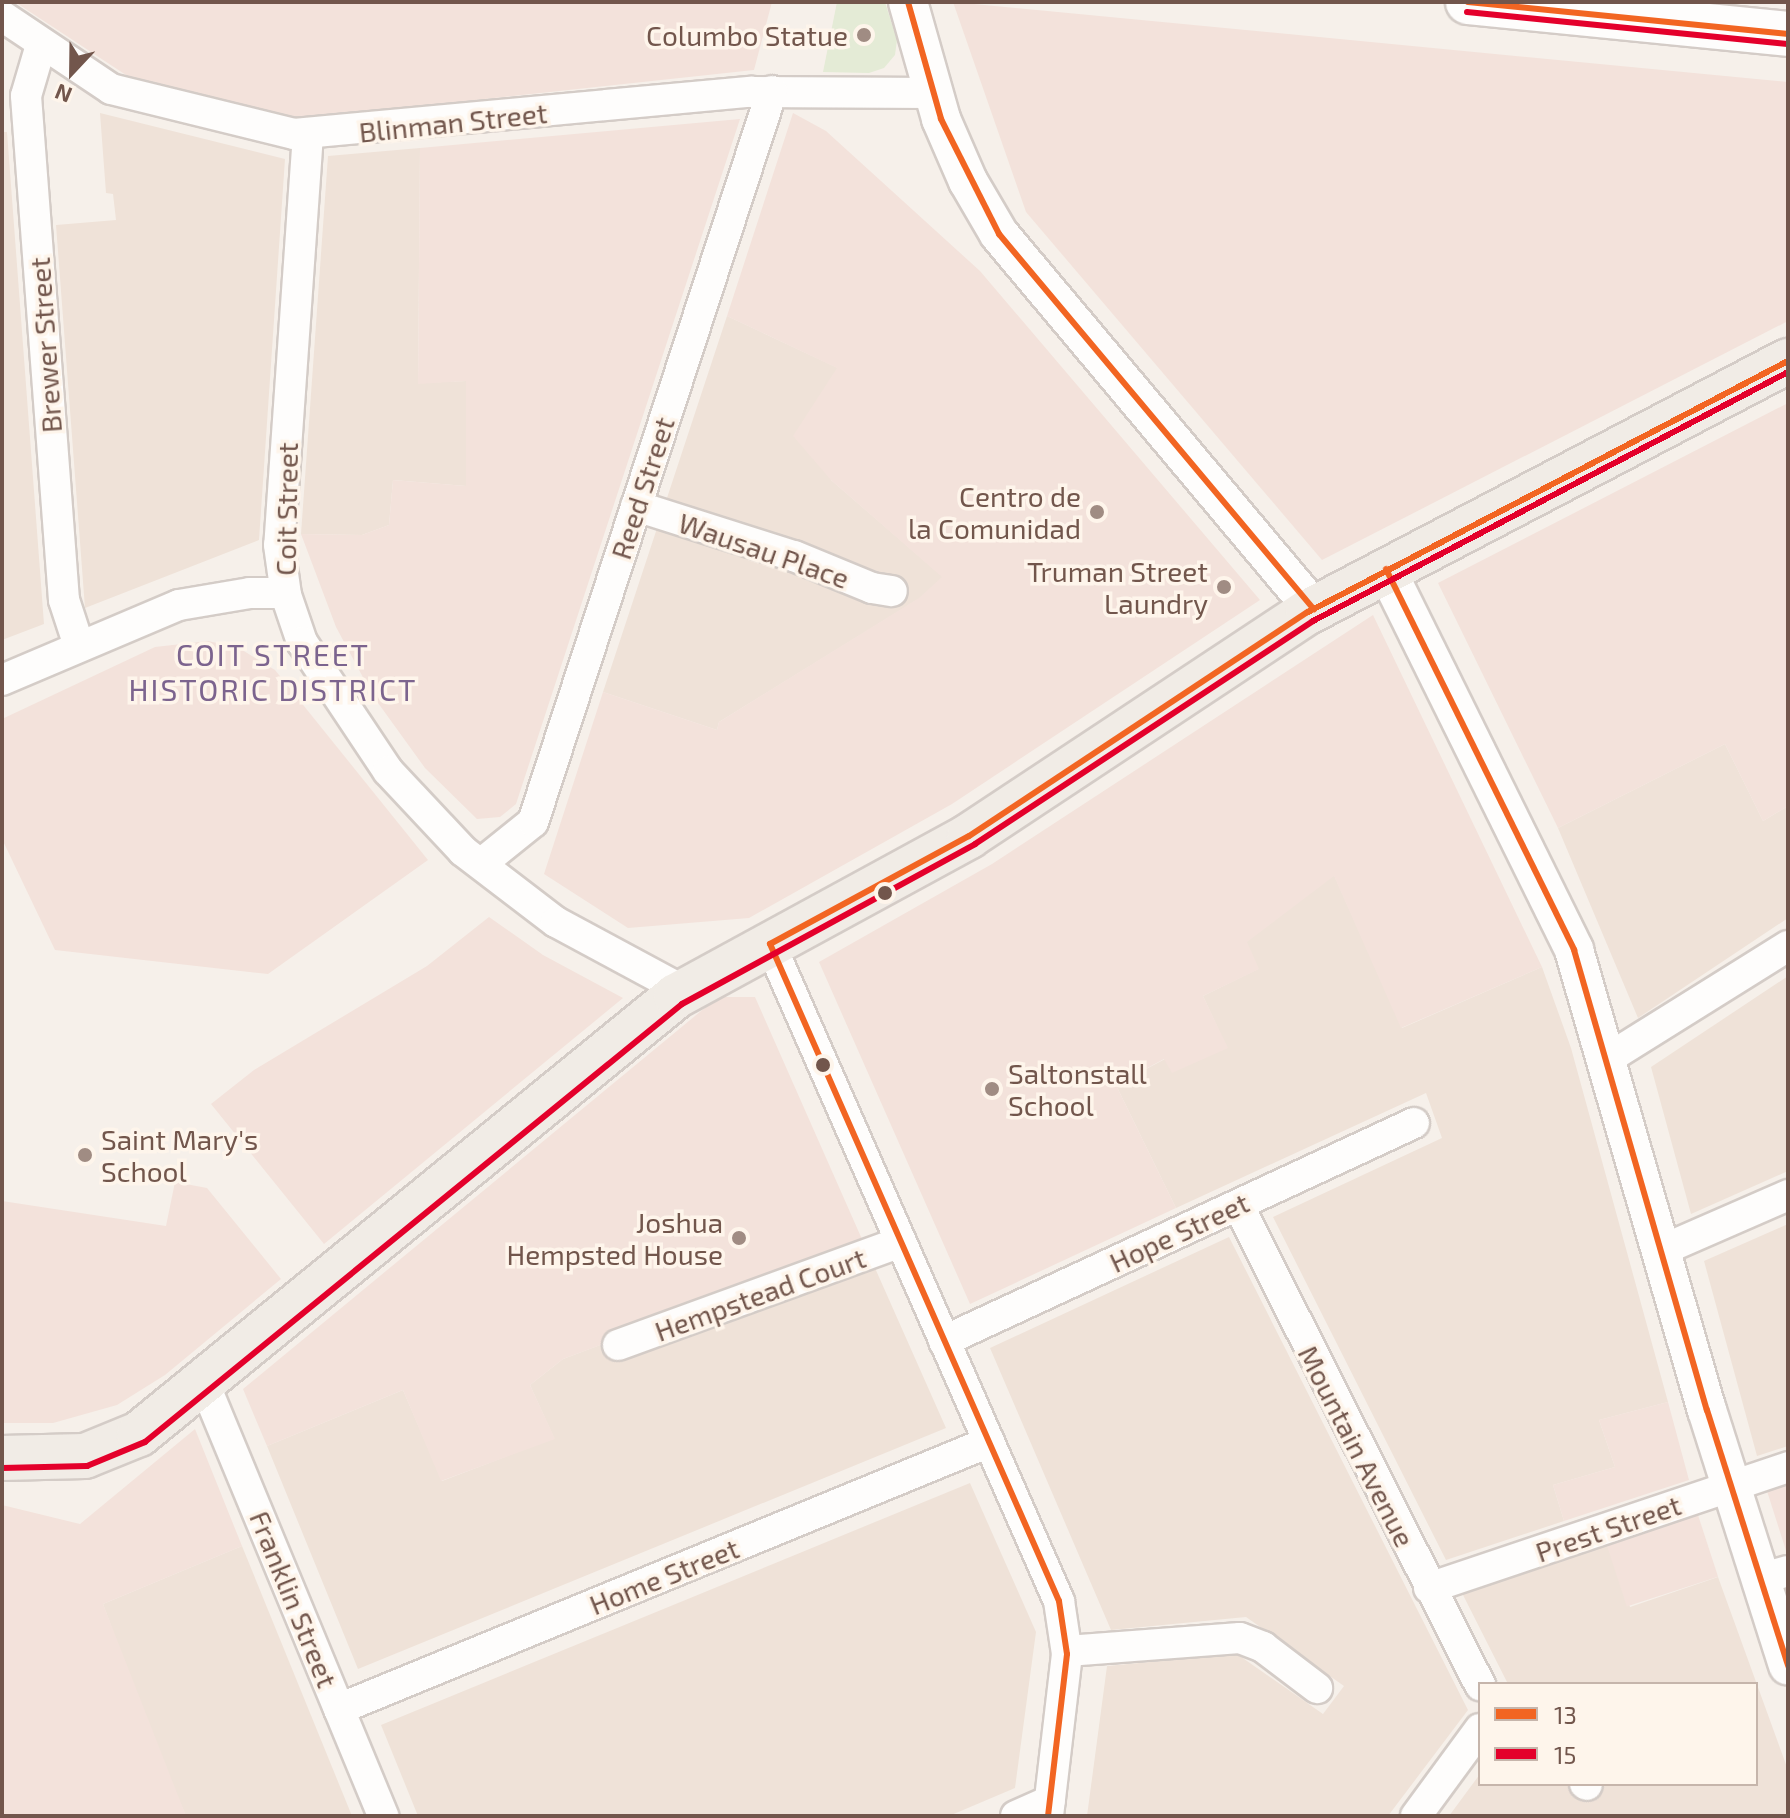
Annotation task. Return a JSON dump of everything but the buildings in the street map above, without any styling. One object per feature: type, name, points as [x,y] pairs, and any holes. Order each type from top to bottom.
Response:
[{"type":"main road","points":[[1468,2],[1706,14],[1788,34]]},
{"type":"main road","points":[[2,1458],[62,1460],[107,1450],[139,1434],[414,1206],[684,991],[969,836],[1314,609],[1788,361]]},
{"type":"street","points":[[908,2],[932,93],[968,181],[999,234],[1314,609]]},
{"type":"street","name":"Blinman Street","points":[[2,16],[86,77],[139,99],[272,131],[308,134],[772,91],[932,93]]},
{"type":"street","name":"Brewer Street","points":[[41,45],[29,69],[26,96],[64,600],[79,646]]},
{"type":"street","name":"Reed Street","points":[[482,863],[533,822],[772,91]]},
{"type":"street","name":"Coit Street","points":[[308,134],[281,519],[285,593],[302,642],[358,732],[436,825],[556,922],[684,991]]},
{"type":"street","name":"Wausau Place","points":[[636,506],[794,556],[872,588],[892,591]]},
{"type":"street","points":[[1386,569],[1558,913],[1607,1059],[1660,1251],[1731,1487],[1774,1575],[1788,1665]]},
{"type":"street","points":[[2,680],[179,605],[250,593],[285,593]]},
{"type":"street","points":[[770,944],[1059,1601],[1067,1651],[1049,1809],[1016,1816]]},
{"type":"street","points":[[1607,1059],[1788,946]]},
{"type":"street","name":"Hope Street","points":[[944,1341],[1414,1123]]},
{"type":"street","points":[[1660,1251],[1788,1195]]},
{"type":"street","name":"Mountain Avenue","points":[[1238,1205],[1478,1682]]},
{"type":"street","name":"Hempstead Court","points":[[618,1345],[901,1242]]},
{"type":"street","name":"Franklin Street","points":[[204,1383],[383,1816]]},
{"type":"street","name":"Home Street","points":[[339,1709],[989,1442]]},
{"type":"street","name":"Prest Street","points":[[1429,1588],[1788,1467]]},
{"type":"street","points":[[1067,1651],[1240,1638],[1263,1647],[1317,1688]]},
{"type":"street","points":[[1416,1816],[1478,1732]]},
{"type":"shaded area","points":[[15,2],[772,2],[754,70],[300,119],[126,75]]},
{"type":"shaded area","points":[[953,2],[1788,82],[1788,321],[1322,560],[1026,212]]},
{"type":"shaded area","points":[[100,113],[285,159],[259,540],[85,608],[56,225],[116,220],[113,194],[106,193]]},
{"type":"shaded area","points":[[793,113],[826,131],[980,271],[1260,600],[952,804],[749,918],[628,928],[544,874],[603,692],[717,730],[719,722],[919,598],[942,577],[831,480],[793,436],[837,368],[727,316]]},
{"type":"shaded area","points":[[740,119],[516,804],[500,817],[477,819],[425,768],[373,696],[336,627],[301,534],[362,535],[389,525],[393,480],[466,486],[466,381],[418,384],[420,148]]},
{"type":"shaded area","points":[[2,132],[7,132],[44,624],[2,640]]},
{"type":"shaded area","points":[[420,148],[418,383],[466,381],[466,486],[393,480],[389,525],[362,535],[301,534],[328,156]]},
{"type":"shaded area","points":[[727,316],[838,368],[831,480],[943,577],[920,598],[719,722],[717,730],[603,692]]},
{"type":"shaded area","points":[[1788,403],[1788,806],[1763,821],[1725,744],[1558,828],[1438,583]]},
{"type":"shaded area","points":[[1373,615],[1542,967],[1401,1028],[1334,876],[1247,942],[1259,969],[1203,996],[1228,1048],[1172,1073],[1164,1059],[1116,1085],[1176,1208],[970,1304],[819,962],[992,864]]},
{"type":"shaded area","points":[[208,641],[239,648],[275,670],[428,860],[268,974],[55,950],[2,839],[2,719],[155,647]]},
{"type":"shaded area","points":[[1725,744],[1763,821],[1788,806],[1788,918],[1638,1018],[1558,828]]},
{"type":"shaded area","points":[[1334,875],[1402,1028],[1542,967],[1571,1048],[1668,1402],[1599,1420],[1615,1467],[1553,1485],[1564,1521],[1446,1560],[1273,1217],[1442,1138],[1426,1093],[1176,1208],[1116,1085],[1165,1059],[1227,1048],[1203,996],[1258,969],[1246,942]]},
{"type":"shaded area","points":[[489,917],[543,955],[623,998],[324,1244],[211,1104],[254,1070],[427,966]]},
{"type":"shaded area","points":[[1788,976],[1788,1171],[1691,1214],[1651,1067]]},
{"type":"shaded area","points":[[718,997],[755,997],[865,1246],[563,1359],[530,1385],[555,1439],[441,1481],[403,1390],[267,1446],[243,1389]]},
{"type":"shaded area","points":[[175,1182],[207,1188],[281,1279],[165,1375],[117,1405],[53,1423],[2,1423],[2,1201],[166,1226]]},
{"type":"shaded area","points":[[1788,1224],[1788,1446],[1757,1456],[1704,1261]]},
{"type":"shaded area","points":[[1229,1237],[1468,1710],[1388,1816],[1087,1816],[1107,1666],[1237,1654],[1323,1714],[1344,1686],[1246,1617],[1111,1630],[990,1348]]},
{"type":"shaded area","points":[[871,1259],[946,1428],[358,1669],[267,1446],[403,1390],[442,1481],[554,1438],[530,1385],[563,1359],[754,1287]]},
{"type":"shaded area","points":[[1668,1402],[1689,1480],[1564,1521],[1553,1485],[1615,1467],[1599,1420]]},
{"type":"shaded area","points":[[195,1429],[242,1546],[103,1604],[186,1816],[2,1816],[2,1505],[80,1524]]},
{"type":"shaded area","points":[[970,1483],[1036,1632],[1015,1788],[949,1816],[418,1816],[381,1725]]},
{"type":"shaded area","points":[[1788,1484],[1788,1557],[1767,1491]]},
{"type":"shaded area","points":[[1698,1515],[1718,1577],[1627,1606],[1607,1545]]},
{"type":"shaded area","points":[[1607,1545],[1630,1607],[1718,1577],[1756,1682],[1507,1682],[1462,1593]]},
{"type":"shaded area","points":[[242,1546],[352,1816],[186,1816],[154,1743],[103,1604]]},
{"type":"shaded area","points":[[1758,1687],[1788,1770],[1788,1816],[1449,1816],[1478,1777],[1478,1786],[1758,1786]]},
{"type":"green space","points":[[837,2],[885,2],[897,40],[895,55],[884,68],[869,73],[823,72]]},
{"type":"transit line","name":"13","points":[[908,2],[941,119],[999,234],[1314,609]]},
{"type":"transit line","name":"13","points":[[1468,2],[1788,34]]},
{"type":"transit line","name":"15","points":[[1467,12],[1787,44]]},
{"type":"transit line","name":"13","points":[[1048,1816],[1067,1654],[1059,1601],[770,944],[969,836],[1308,612],[1788,361]]},
{"type":"transit line","name":"15","points":[[2,1468],[87,1466],[145,1442],[682,1004],[975,844],[1313,621],[1788,372]]},
{"type":"transit line","name":"13","points":[[1386,569],[1574,950],[1707,1410],[1788,1665]]},
{"type":"place","name":"Columbo Statue","points":[[864,35]]},
{"type":"place","name":"Centro de la Comunidad","points":[[1097,512]]},
{"type":"place","name":"Truman Street Laundry","points":[[1224,587]]},
{"type":"place","name":"Saltonstall School","points":[[992,1089]]},
{"type":"place","name":"Saint Mary's School","points":[[85,1155]]},
{"type":"place","name":"Joshua Hempsted House","points":[[739,1238]]},
{"type":"district","name":"COIT STREET HISTORIC DISTRICT","points":[[273,671]]}]
